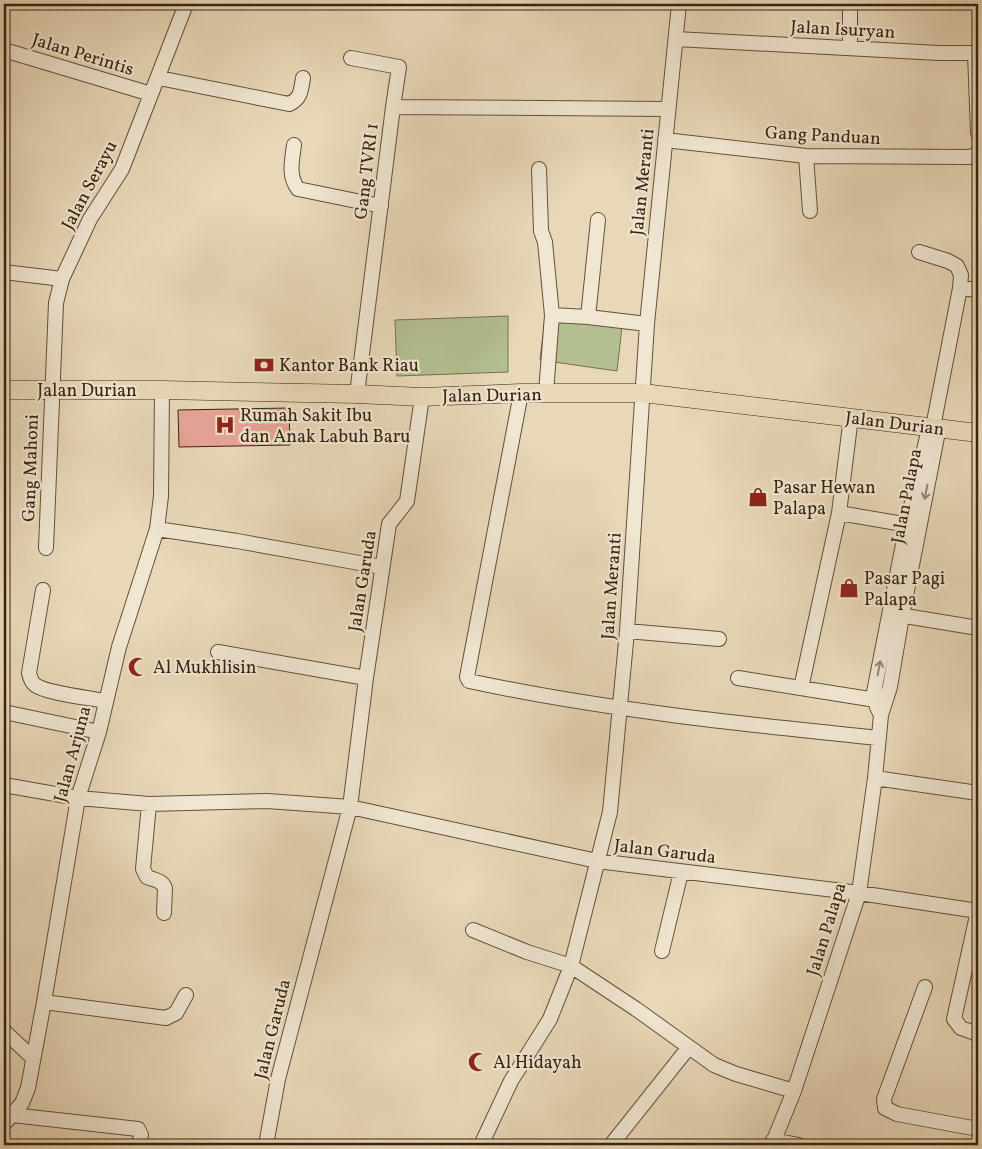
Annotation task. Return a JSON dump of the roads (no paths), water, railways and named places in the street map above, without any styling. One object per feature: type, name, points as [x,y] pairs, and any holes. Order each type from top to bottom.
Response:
[{"type":"main road","name":"Jalan Durian","points":[[4,390],[162,390],[422,397],[521,393],[643,394],[978,433]]},
{"type":"street","name":"Jalan Serayu","points":[[52,389],[56,303],[62,279],[90,219],[122,169],[186,4]]},
{"type":"street","name":"Jalan Meranti","points":[[481,1145],[511,1081],[550,1019],[571,966],[610,812],[627,630],[647,324],[679,4]]},
{"type":"street","points":[[850,4],[850,48]]},
{"type":"street","name":"Jalan Isuryan","points":[[676,38],[939,53],[976,53]]},
{"type":"street","name":"Jalan Perintis","points":[[4,50],[151,94]]},
{"type":"street","points":[[976,53],[978,133]]},
{"type":"street","points":[[351,58],[399,67],[393,107]]},
{"type":"street","points":[[158,78],[288,104],[300,96],[303,78]]},
{"type":"street","name":"Gang TVRI 1","points":[[357,394],[393,107],[668,109]]},
{"type":"street","name":"Gang Panduan","points":[[666,140],[806,156],[968,157],[974,156],[978,152]]},
{"type":"street","points":[[294,145],[291,172],[293,182],[298,189],[381,206]]},
{"type":"street","points":[[806,156],[810,211]]},
{"type":"street","points":[[540,169],[541,231],[545,242],[552,315],[546,394]]},
{"type":"street","points":[[588,317],[598,220]]},
{"type":"street","points":[[920,252],[957,266],[961,275],[960,288],[978,290]]},
{"type":"street","points":[[4,272],[62,279]]},
{"type":"street","name":"Jalan Palapa","points":[[773,1142],[794,1091],[859,893],[880,738],[881,706],[896,615],[913,526],[937,437],[933,427],[960,288]]},
{"type":"street","points":[[552,315],[647,324]]},
{"type":"street","name":"Gang Mahoni","points":[[46,548],[52,389]]},
{"type":"street","name":"Jalan Arjuna","points":[[8,1119],[22,1103],[28,1088],[78,798],[99,732],[119,647],[157,530],[161,496],[162,390]]},
{"type":"street","points":[[521,393],[467,677],[469,681],[619,708],[788,729],[880,738]]},
{"type":"street","name":"Jalan Garuda","points":[[266,1145],[278,1079],[350,807],[382,567],[390,524],[408,501],[422,397]]},
{"type":"street","points":[[801,688],[839,513],[851,417]]},
{"type":"street","points":[[839,513],[913,526]]},
{"type":"street","points":[[157,530],[237,541],[382,567]]},
{"type":"street","points":[[43,590],[29,673],[30,678],[36,686],[49,691],[105,700]]},
{"type":"street","points":[[896,615],[978,628]]},
{"type":"street","points":[[627,630],[719,639]]},
{"type":"street","points":[[218,652],[366,678]]},
{"type":"street","points":[[738,678],[801,688],[881,706]]},
{"type":"street","points":[[4,712],[99,732]]},
{"type":"street","points":[[875,778],[978,793]]},
{"type":"street","name":"Jalan Garuda","points":[[4,785],[78,798],[150,804],[267,801],[350,807],[597,861],[859,893],[978,911]]},
{"type":"street","points":[[150,804],[143,869],[147,877],[164,884],[164,913]]},
{"type":"street","points":[[662,951],[681,872]]},
{"type":"street","points":[[978,911],[954,1019],[961,1028],[978,1034]]},
{"type":"street","points":[[473,930],[527,952],[571,966],[636,1009],[714,1065],[736,1074],[794,1091]]},
{"type":"street","points":[[925,988],[884,1099],[885,1108],[897,1114],[978,1129]]},
{"type":"street","points":[[44,1002],[166,1018],[176,1013],[186,995]]},
{"type":"street","points":[[4,1031],[33,1058]]},
{"type":"street","points":[[611,1145],[689,1047]]},
{"type":"street","points":[[8,1119],[138,1130],[141,1135],[139,1145]]},
{"type":"street","points":[[773,1142],[799,1145]]},
{"type":"place","name":"Kantor Bank Riau","points":[[264,365]]},
{"type":"place","name":"Rumah Sakit Ibu dan Anak Labuh Baru","points":[[225,425]]},
{"type":"place","name":"Pasar Hewan Palapa","points":[[758,497]]},
{"type":"place","name":"Pasar Pagi Palapa","points":[[849,588]]},
{"type":"place","name":"Al Mukhlisin","points":[[138,667]]},
{"type":"place","name":"Al Hidayah","points":[[478,1062]]}]
